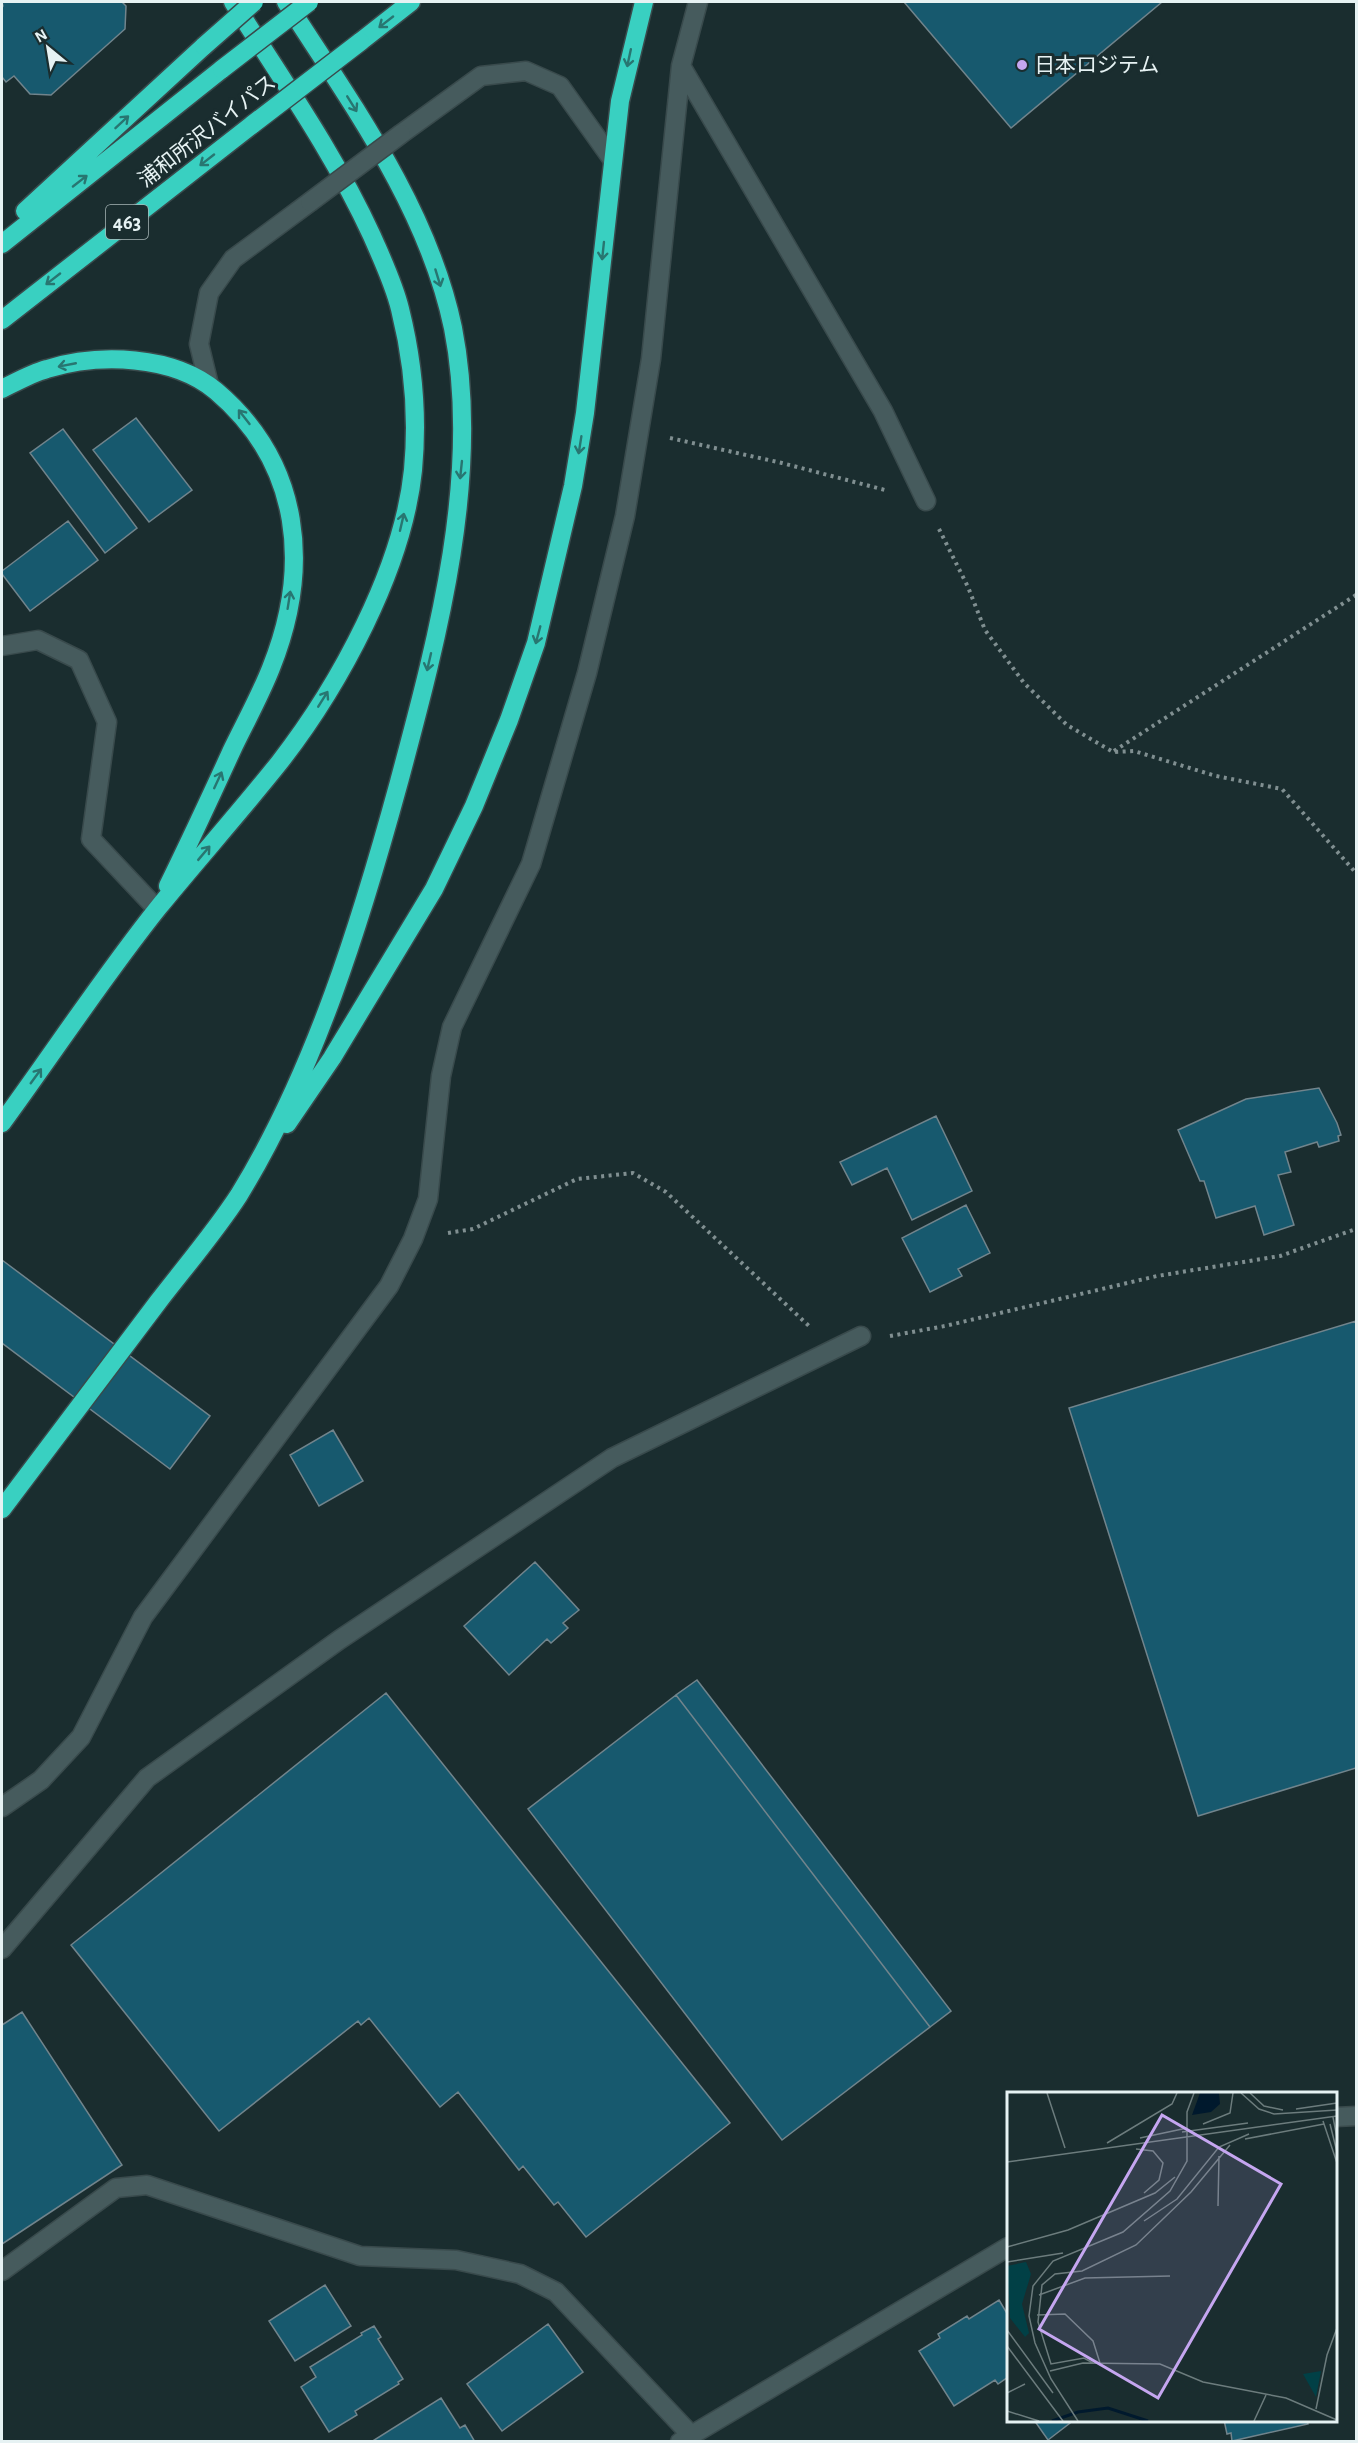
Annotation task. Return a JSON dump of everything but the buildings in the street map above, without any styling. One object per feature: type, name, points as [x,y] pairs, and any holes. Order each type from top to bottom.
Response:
[{"type":"highway","points":[[2,1123],[157,909],[280,761],[324,699],[356,641],[383,583],[401,528],[412,473],[415,420],[410,361],[399,306],[380,254],[356,202],[327,151],[233,2]]},
{"type":"highway","points":[[2,233],[254,2]]},
{"type":"highway","points":[[238,1196],[281,1117],[312,1048],[345,958],[382,845],[441,614],[456,517],[463,450],[461,383],[452,326],[437,273],[416,219],[390,168],[286,2]]},
{"type":"highway","name":"浦和所沢バイパス","points":[[2,244],[309,2]]},
{"type":"highway","name":"浦和所沢バイパス","points":[[2,320],[411,2]]},
{"type":"highway","points":[[2,1509],[238,1196],[332,1058],[434,889],[474,806],[509,720],[536,643],[573,486],[588,390],[620,101],[644,2]]},
{"type":"highway","points":[[2,389],[47,369],[97,359],[136,360],[174,369],[209,385],[239,410],[266,446],[282,483],[293,524],[293,573],[286,619],[271,668],[157,909]]},
{"type":"street","points":[[2,1807],[41,1780],[81,1737],[143,1617],[389,1286],[413,1239],[428,1199],[441,1076],[452,1027],[531,864],[587,673],[625,516],[654,336],[681,66],[698,2]]},
{"type":"street","points":[[681,66],[883,411],[926,501]]},
{"type":"street","points":[[209,385],[199,344],[209,293],[233,259],[481,76],[526,71],[560,86],[612,159]]},
{"type":"street","points":[[2,646],[38,640],[79,660],[107,722],[91,839],[157,909]]},
{"type":"street","points":[[2,1948],[147,1778],[320,1654],[612,1458],[861,1336]]},
{"type":"street","points":[[1337,2117],[1356,2116]]},
{"type":"street","points":[[2,2271],[116,2188],[147,2185],[360,2256],[456,2260],[520,2274],[556,2292],[686,2438],[1007,2248]]},
{"type":"path","points":[[640,431],[782,463],[926,501],[968,587],[985,630],[1024,683],[1067,725],[1113,752],[1134,751],[1216,776],[1282,789],[1356,873]]},
{"type":"path","points":[[1113,752],[1356,595]]},
{"type":"path","points":[[413,1239],[473,1228],[577,1179],[633,1173],[666,1192],[810,1327]]},
{"type":"path","points":[[861,1336],[882,1337],[945,1326],[1157,1276],[1280,1256],[1356,1229]]},
{"type":"place","name":"日本ロジテム","points":[[1022,65]]}]
